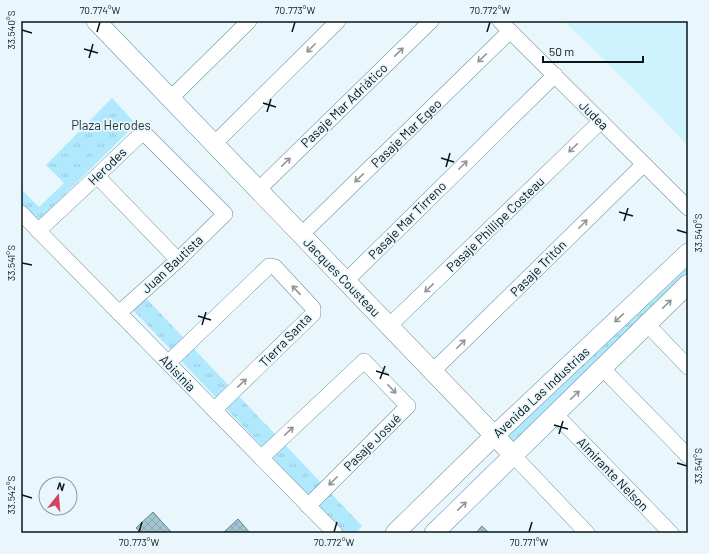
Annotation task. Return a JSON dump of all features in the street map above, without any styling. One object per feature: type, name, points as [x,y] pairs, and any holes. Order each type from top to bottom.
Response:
[{"type":"street","name":"Jacques Cousteau","points":[[96,21],[495,435],[587,533]]},
{"type":"street","points":[[170,98],[249,21]]},
{"type":"street","points":[[214,144],[338,21]]},
{"type":"street","name":"Pasaje Mar Adriático","points":[[258,190],[431,21]]},
{"type":"street","name":"Judea","points":[[505,26],[688,208]]},
{"type":"street","name":"Pasaje Mar Egeo","points":[[302,235],[505,26]]},
{"type":"street","name":"Pasaje Mar Tirreno","points":[[346,281],[555,75]]},
{"type":"street","name":"Pasaje Phillipe Costeau","points":[[389,326],[601,121]]},
{"type":"street","name":"Herodes","points":[[38,231],[143,132],[225,214]]},
{"type":"street","name":"Pasaje Tritón","points":[[433,372],[644,164]]},
{"type":"street","points":[[97,176],[178,260]]},
{"type":"street","name":"Abisinia","points":[[21,213],[335,533]]},
{"type":"street","name":"Juan Bautista","points":[[119,313],[178,260],[225,214]]},
{"type":"street","name":"Avenida Las Industrias","points":[[395,533],[495,435],[688,253]]},
{"type":"street","name":"Tierra Santa","points":[[168,363],[269,266],[275,267],[314,308],[313,314],[214,410]]},
{"type":"street","name":"Avenida Las Industrias","points":[[434,533],[688,284]]},
{"type":"street","points":[[647,324],[688,367]]},
{"type":"street","name":"Pasaje Josué","points":[[261,458],[364,361],[408,406],[308,506]]},
{"type":"street","points":[[602,368],[688,456]]},
{"type":"street","name":"Almirante Nelson","points":[[555,414],[671,533]]},
{"type":"shaded area","points":[[564,21],[688,21],[688,146],[633,88]]},
{"type":"green space","name":"Plaza Herodes","points":[[112,98],[136,124],[38,221],[21,203],[21,191],[22,190],[39,207],[64,183],[46,165]]},
{"type":"green space","points":[[688,258],[688,273],[512,446],[503,436]]},
{"type":"green space","points":[[144,296],[362,526],[356,533],[344,533],[132,309]]},
{"type":"building","points":[[153,512],[172,533],[141,533],[136,528]]},
{"type":"building","points":[[238,519],[250,533],[223,533]]},
{"type":"building","points":[[482,526],[489,533],[476,533]]}]
